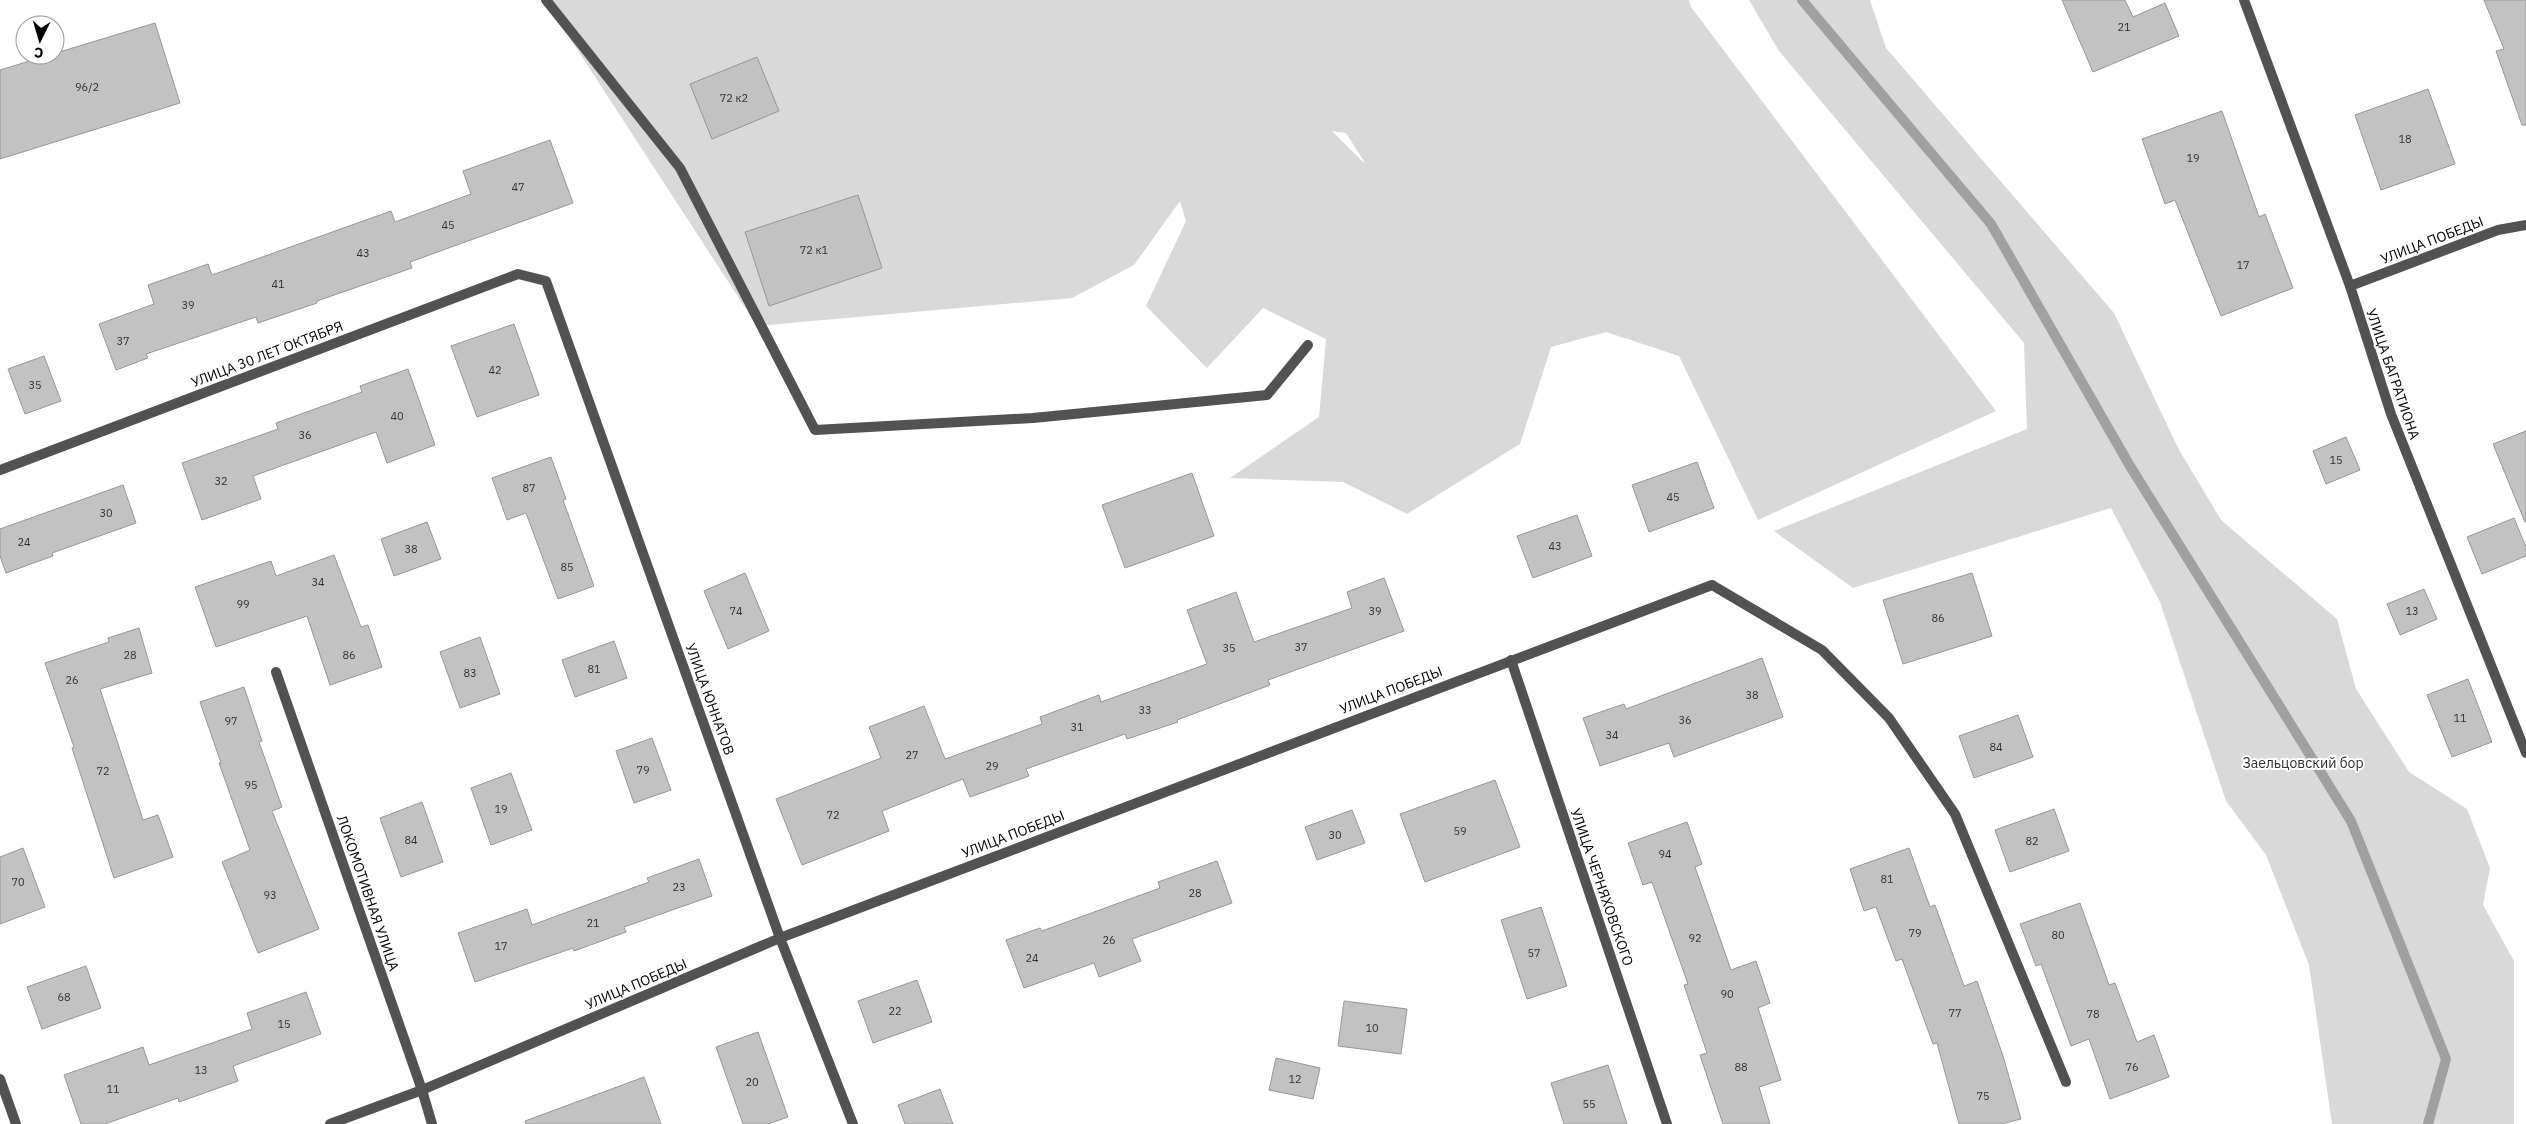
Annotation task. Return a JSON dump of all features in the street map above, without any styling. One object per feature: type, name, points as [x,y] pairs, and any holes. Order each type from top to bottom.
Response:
[{"type":"street","points":[[546,0],[680,168],[815,430],[1033,418],[1267,395],[1308,345]]},
{"type":"street","name":"УЛИЦА БАГРАТИОНА","points":[[2244,0],[2350,286],[2391,414],[2526,753]]},
{"type":"street","name":"УЛИЦА ПОБЕДЫ","points":[[2350,286],[2498,230],[2526,225]]},
{"type":"street","name":"УЛИЦА 30 ЛЕТ ОКТЯБРЯ","points":[[0,470],[518,274],[546,281]]},
{"type":"street","name":"УЛИЦА ЮННАТОВ","points":[[546,281],[780,938],[853,1124]]},
{"type":"street","name":"УЛИЦА ПОБЕДЫ","points":[[330,1124],[422,1090],[780,938],[1712,585],[1822,650],[1889,718],[1955,814],[2066,1082]]},
{"type":"street","name":"УЛИЦА ЧЕРНЯХОВСКОГО","points":[[1511,660],[1667,1124]]},
{"type":"street","name":"ЛОКОМОТИВНАЯ УЛИЦА","points":[[276,672],[422,1090],[432,1124]]},
{"type":"street","points":[[0,1079],[16,1124]]},
{"type":"green space","points":[[545,0],[1689,0],[1691,7],[1996,411],[1758,520],[1679,356],[1606,332],[1551,347],[1520,444],[1407,514],[1343,482],[1230,478],[1319,417],[1326,339],[1263,308],[1207,368],[1146,306],[1186,221],[1180,201],[1134,265],[1072,298],[757,326]],"holes":[[[1332,131],[1346,133],[1365,163]]]},
{"type":"green space","name":"Заельцовский бор","points":[[1749,0],[1870,0],[1886,48],[2114,313],[2179,450],[2221,520],[2337,619],[2356,689],[2409,772],[2467,809],[2490,868],[2483,905],[2514,961],[2514,1124],[2332,1124],[2309,965],[2266,855],[2226,801],[2160,602],[2111,508],[1853,588],[1774,531],[2027,429],[2024,343],[1779,51]]},
{"type":"building","points":[[2062,0],[2125,0],[2133,17],[2165,3],[2179,36],[2093,72]]},
{"type":"building","points":[[2484,0],[2526,0],[2526,125],[2522,125],[2496,51],[2504,49]]},
{"type":"building","points":[[155,23],[180,103],[0,159],[0,70],[16,65],[65,65],[65,50]]},
{"type":"building","points":[[757,57],[779,111],[712,139],[690,84]]},
{"type":"building","points":[[2428,89],[2455,164],[2381,190],[2355,115]]},
{"type":"building","points":[[2222,111],[2259,217],[2265,214],[2293,288],[2221,316],[2175,200],[2165,204],[2142,139]]},
{"type":"building","points":[[550,140],[573,203],[410,262],[412,268],[317,301],[317,303],[258,323],[256,317],[146,354],[148,358],[116,370],[99,324],[154,304],[148,285],[208,264],[212,275],[391,211],[395,222],[471,194],[463,171]]},
{"type":"building","points":[[858,195],[882,268],[769,306],[745,232]]},
{"type":"building","points":[[514,324],[539,395],[477,417],[451,346]]},
{"type":"building","points":[[44,356],[61,401],[25,414],[8,369]]},
{"type":"building","points":[[408,369],[435,445],[387,463],[376,432],[253,476],[261,499],[202,520],[182,463],[278,429],[276,423],[362,392],[360,386]]},
{"type":"building","points":[[2526,431],[2526,522],[2525,522],[2493,444]]},
{"type":"building","points":[[2346,437],[2360,470],[2326,484],[2313,451]]},
{"type":"building","points":[[551,457],[566,499],[563,500],[594,586],[558,599],[526,513],[507,520],[492,478]]},
{"type":"building","points":[[1697,462],[1714,508],[1649,532],[1632,485]]},
{"type":"building","points":[[1192,473],[1214,536],[1125,568],[1102,505]]},
{"type":"building","points":[[123,485],[136,523],[52,553],[53,556],[6,573],[0,556],[0,529]]},
{"type":"building","points":[[1577,515],[1592,556],[1533,578],[1517,536]]},
{"type":"building","points":[[2514,518],[2526,547],[2526,556],[2482,574],[2467,537]]},
{"type":"building","points":[[427,522],[441,559],[394,576],[381,539]]},
{"type":"building","points":[[334,555],[361,627],[368,625],[382,667],[330,685],[307,616],[216,647],[195,587],[271,561],[276,576]]},
{"type":"building","points":[[745,573],[769,631],[728,649],[704,591]]},
{"type":"building","points":[[1972,573],[1992,636],[1903,664],[1883,600]]},
{"type":"building","points":[[1384,578],[1404,631],[1268,680],[1270,685],[1177,720],[1178,722],[1127,739],[1125,734],[1026,769],[1029,776],[970,797],[963,779],[882,811],[889,831],[802,865],[776,799],[881,758],[869,727],[924,706],[945,759],[1042,724],[1040,717],[1099,695],[1101,702],[1207,664],[1187,610],[1236,592],[1254,642],[1352,608],[1347,592]]},
{"type":"building","points":[[2424,589],[2437,619],[2400,635],[2387,604]]},
{"type":"building","points":[[139,628],[152,673],[100,689],[143,820],[158,815],[173,857],[114,878],[72,748],[74,747],[45,663],[109,642],[108,638]]},
{"type":"building","points":[[480,637],[500,694],[460,708],[440,652]]},
{"type":"building","points":[[614,641],[627,678],[575,697],[562,660]]},
{"type":"building","points":[[1762,658],[1783,717],[1674,757],[1669,743],[1600,766],[1583,718],[1624,704],[1626,709]]},
{"type":"building","points":[[2468,679],[2492,742],[2452,757],[2427,695]]},
{"type":"building","points":[[244,687],[262,741],[259,742],[282,807],[272,811],[319,929],[258,953],[222,862],[250,850],[219,763],[221,763],[200,702]]},
{"type":"building","points":[[2018,715],[2033,757],[1974,778],[1959,736]]},
{"type":"building","points":[[652,738],[671,790],[634,803],[616,751]]},
{"type":"building","points":[[511,773],[532,830],[491,845],[471,788]]},
{"type":"building","points":[[1495,780],[1520,847],[1425,882],[1400,814]]},
{"type":"building","points":[[422,802],[443,862],[401,877],[380,818]]},
{"type":"building","points":[[2054,809],[2069,851],[2010,872],[1995,830]]},
{"type":"building","points":[[1352,810],[1365,843],[1317,860],[1305,827]]},
{"type":"building","points":[[1687,822],[1702,864],[1695,867],[1731,970],[1756,961],[1770,1003],[1758,1008],[1781,1080],[1759,1087],[1770,1124],[1723,1124],[1700,1055],[1707,1053],[1684,985],[1688,984],[1652,882],[1643,885],[1628,843]]},
{"type":"building","points":[[23,848],[45,907],[0,924],[0,857]]},
{"type":"building","points":[[1909,848],[1930,907],[1935,905],[1964,986],[1977,981],[2003,1056],[2021,1119],[2001,1124],[1959,1124],[1937,1043],[1933,1044],[1902,959],[1896,961],[1876,907],[1864,911],[1850,869]]},
{"type":"building","points":[[699,859],[712,896],[624,927],[626,932],[574,951],[573,948],[475,982],[458,933],[527,909],[532,925],[649,882],[647,878]]},
{"type":"building","points":[[1217,861],[1232,903],[1132,939],[1141,961],[1099,977],[1094,963],[1024,988],[1006,940],[1040,928],[1042,931],[1160,888],[1158,882]]},
{"type":"building","points":[[2080,903],[2109,985],[2115,983],[2137,1042],[2154,1035],[2169,1077],[2110,1099],[2089,1039],[2071,1046],[2041,964],[2036,966],[2020,924]]},
{"type":"building","points":[[1541,907],[1567,986],[1527,999],[1501,920]]},
{"type":"building","points":[[86,966],[101,1008],[42,1029],[27,987]]},
{"type":"building","points":[[917,980],[932,1022],[873,1043],[858,1001]]},
{"type":"building","points":[[306,992],[321,1034],[233,1066],[238,1081],[179,1102],[178,1098],[105,1124],[81,1124],[64,1075],[143,1047],[149,1065],[252,1029],[247,1013]]},
{"type":"building","points":[[1344,1001],[1407,1009],[1401,1054],[1338,1046]]},
{"type":"building","points":[[758,1032],[788,1117],[768,1124],[743,1124],[716,1047]]},
{"type":"building","points":[[1276,1058],[1320,1068],[1313,1099],[1269,1090]]},
{"type":"building","points":[[1608,1065],[1627,1124],[1564,1124],[1551,1083]]},
{"type":"building","points":[[644,1077],[661,1124],[526,1124],[525,1121]]},
{"type":"building","points":[[940,1089],[953,1124],[905,1124],[898,1105]]},
{"type":"waterway","points":[[1802,0],[1991,224],[2130,466],[2351,821],[2446,1059],[2428,1124]]}]
